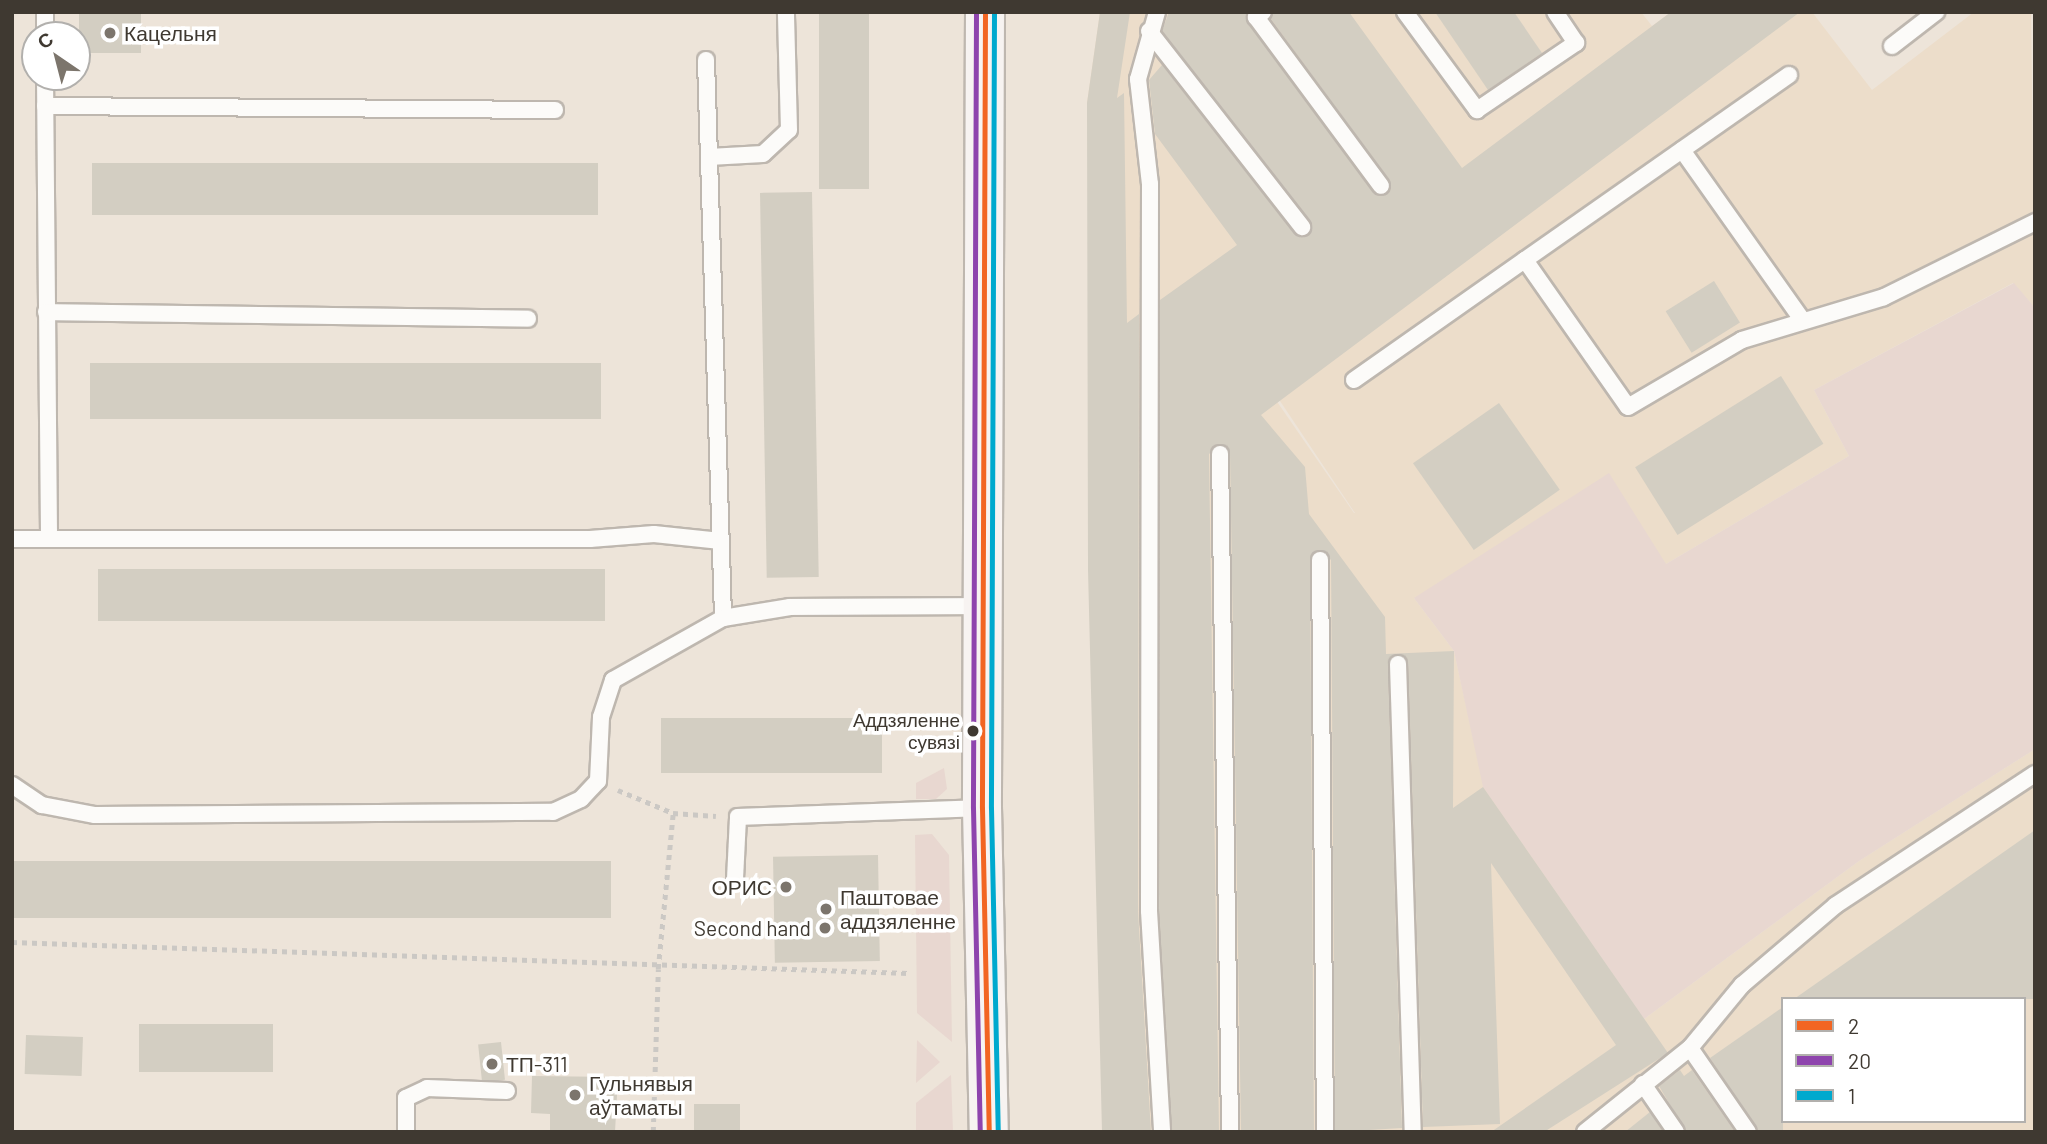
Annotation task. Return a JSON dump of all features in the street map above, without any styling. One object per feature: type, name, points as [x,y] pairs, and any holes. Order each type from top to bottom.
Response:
[{"type":"main road","points":[[985,12],[982,808],[989,1132]]},
{"type":"lane","points":[[709,157],[763,154],[789,130],[786,12]]},
{"type":"lane","points":[[1157,12],[1149,31],[1138,79],[1150,184],[1149,911],[1162,1132]]},
{"type":"lane","points":[[1263,12],[1256,17],[1381,186]]},
{"type":"lane","points":[[1405,12],[1477,110],[1576,43],[1555,12]]},
{"type":"lane","points":[[1892,46],[1936,12]]},
{"type":"lane","points":[[1149,31],[1302,227]]},
{"type":"lane","points":[[706,60],[723,618]]},
{"type":"lane","points":[[1354,380],[1789,75]]},
{"type":"lane","points":[[45,91],[49,539]]},
{"type":"lane","points":[[45,106],[555,110]]},
{"type":"lane","points":[[1682,150],[1803,321]]},
{"type":"lane","points":[[1525,260],[1628,407],[1742,340],[1884,296],[2035,222]]},
{"type":"lane","points":[[46,312],[528,319]]},
{"type":"lane","points":[[1220,454],[1230,1132]]},
{"type":"lane","points":[[12,539],[590,540],[654,534],[720,541]]},
{"type":"lane","points":[[1320,560],[1325,1132]]},
{"type":"lane","points":[[12,785],[42,804],[95,815],[553,812],[581,799],[598,781],[601,717],[613,680],[723,618],[790,607],[984,606]]},
{"type":"lane","points":[[1398,664],[1413,1132]]},
{"type":"lane","points":[[1585,1132],[1690,1048],[1742,985],[1836,905],[2035,774]]},
{"type":"lane","points":[[735,879],[738,817],[982,808]]},
{"type":"lane","points":[[1690,1048],[1748,1132]]},
{"type":"lane","points":[[1643,1084],[1676,1132]]},
{"type":"lane","points":[[406,1132],[406,1098],[428,1088],[507,1091]]},
{"type":"path","points":[[598,781],[673,813],[738,817]]},
{"type":"path","points":[[653,1132],[658,969],[673,813]]},
{"type":"path","points":[[12,943],[658,969],[908,973]]},
{"type":"shaded area","points":[[1100,12],[1641,12],[1652,26],[1671,12],[1812,12],[1872,90],[1974,12],[2031,12],[2035,308],[2013,283],[1814,390],[1849,456],[1666,564],[1414,598],[1454,651],[1484,787],[1644,1019],[1859,861],[2035,749],[2035,1132],[1103,1132],[1087,103]],"holes":[[[1253,367],[1280,401],[1355,513]]]},
{"type":"shaded area","points":[[2014,283],[2035,308],[2035,749],[1859,861],[1644,1019],[1483,787],[1454,651],[1414,598],[1609,473],[1666,564],[1849,456],[1814,390]]},
{"type":"shaded area","points":[[944,768],[947,789],[936,799],[916,799],[916,783]]},
{"type":"shaded area","points":[[932,834],[949,855],[952,1042],[917,1013],[915,835]]},
{"type":"shaded area","points":[[917,1040],[940,1062],[916,1083]]},
{"type":"shaded area","points":[[951,1075],[953,1132],[916,1132],[916,1103]]},
{"type":"building","name":"Кацельня","points":[[79,12],[141,12],[141,53],[91,53],[91,21],[79,21]]},
{"type":"building","points":[[819,12],[869,12],[869,189],[819,189]]},
{"type":"building","points":[[1100,12],[1130,12],[1117,98],[1124,93],[1127,323],[1139,314],[1138,911],[1151,1132],[1102,1132],[1088,570],[1087,103]]},
{"type":"building","points":[[1169,12],[1247,12],[1248,23],[1382,196],[1390,191],[1389,180],[1271,19],[1273,12],[1349,12],[1462,168],[1671,12],[1800,12],[1261,415],[1305,467],[1309,514],[1385,617],[1386,654],[1454,651],[1453,808],[1483,787],[1668,1053],[1544,1132],[1491,1132],[1616,1045],[1491,863],[1500,1124],[1423,1127],[1408,664],[1398,654],[1388,664],[1402,1128],[1335,1132],[1331,560],[1321,550],[1310,560],[1314,1132],[1241,1132],[1230,454],[1221,444],[1209,454],[1219,1132],[1172,1132],[1159,911],[1160,300],[1237,245],[1155,134],[1149,80],[1162,65],[1294,233],[1308,236],[1310,221],[1162,31]]},
{"type":"building","points":[[1435,12],[1514,12],[1542,53],[1488,90]]},
{"type":"building","points":[[92,163],[598,163],[598,215],[92,215]]},
{"type":"building","points":[[812,192],[819,577],[767,578],[760,193]]},
{"type":"building","points":[[1714,281],[1740,323],[1692,353],[1666,311]]},
{"type":"building","points":[[90,363],[601,363],[601,419],[90,419]]},
{"type":"building","points":[[1781,376],[1823,444],[1678,535],[1635,467]]},
{"type":"building","points":[[1499,403],[1560,490],[1474,550],[1413,463]]},
{"type":"building","points":[[98,569],[605,569],[605,621],[98,621]]},
{"type":"building","points":[[661,718],[882,718],[882,773],[661,773]]},
{"type":"building","points":[[2035,830],[2035,999],[1797,997]]},
{"type":"building","name":"Паштовае аддзяленне","points":[[878,855],[880,961],[775,963],[773,857]]},
{"type":"building","points":[[12,861],[611,861],[611,918],[12,918]]},
{"type":"building","points":[[1781,1008],[1783,1132],[1758,1132],[1710,1058]]},
{"type":"building","points":[[139,1024],[273,1024],[273,1072],[139,1072]]},
{"type":"building","points":[[26,1035],[83,1037],[82,1076],[25,1074]]},
{"type":"building","name":"ТП-311","points":[[501,1042],[505,1080],[482,1082],[478,1044]]},
{"type":"building","points":[[1680,1070],[1684,1076],[1692,1070],[1735,1132],[1686,1132],[1659,1086]]},
{"type":"building","name":"Гульнявыя аўтаматы","points":[[532,1076],[618,1077],[615,1132],[550,1132],[550,1114],[531,1113]]},
{"type":"building","points":[[694,1104],[740,1104],[740,1132],[694,1132]]},
{"type":"building","points":[[1650,1112],[1663,1132],[1625,1132]]},
{"type":"transit line","name":"20","points":[[976,12],[973,808],[980,1132]]},
{"type":"transit line","name":"2","points":[[985,12],[982,808],[989,1132]]},
{"type":"transit line","name":"1","points":[[994,12],[991,808],[998,1132]]},
{"type":"place","name":"Кацельня","points":[[110,33]]},
{"type":"place","name":"Аддзяленне сувязі","points":[[973,731]]},
{"type":"place","name":"ОРИС","points":[[786,887]]},
{"type":"place","name":"Паштовае аддзяленне","points":[[826,909]]},
{"type":"place","name":"Second hand","points":[[825,928]]},
{"type":"place","name":"ТП-311","points":[[492,1064]]},
{"type":"place","name":"Гульнявыя аўтаматы","points":[[575,1095]]}]
